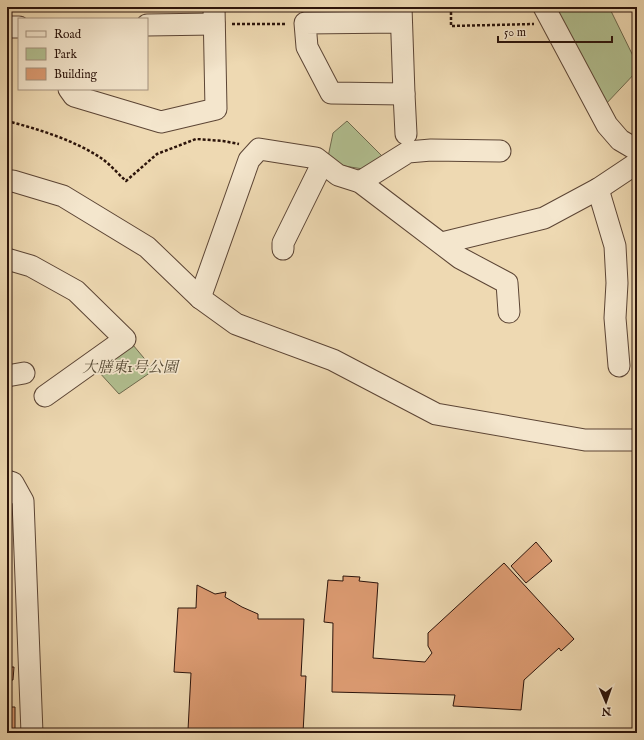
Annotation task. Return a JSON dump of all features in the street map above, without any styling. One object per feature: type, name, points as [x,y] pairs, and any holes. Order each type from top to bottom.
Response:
[{"type":"street","points":[[404,94],[331,93],[307,47],[305,24],[401,15],[406,134]]},
{"type":"street","points":[[70,90],[74,96],[161,122],[216,109],[214,16],[148,25]]},
{"type":"street","points":[[540,16],[607,125],[620,140],[637,150]]},
{"type":"street","points":[[7,27],[18,27]]},
{"type":"street","points":[[200,298],[249,160],[259,149],[316,158],[338,175],[360,182],[460,258],[507,283],[509,312]]},
{"type":"street","points":[[360,182],[408,152],[431,150],[500,151]]},
{"type":"street","points":[[442,243],[544,218],[598,189],[637,163]]},
{"type":"street","points":[[283,249],[283,243],[322,164]]},
{"type":"street","points":[[7,181],[13,181],[63,196],[120,230],[147,247],[200,298],[236,324],[333,360],[436,414],[585,440],[637,440]]},
{"type":"street","points":[[598,189],[615,246],[617,283],[615,318],[619,366]]},
{"type":"street","points":[[7,259],[31,266],[76,291],[125,339],[45,396]]},
{"type":"street","points":[[7,482],[13,482],[23,501],[32,733]]},
{"type":"path","points":[[451,7],[451,26],[540,16]]},
{"type":"path","points":[[214,16],[305,24]]},
{"type":"path","points":[[7,121],[29,126],[102,158],[126,181],[157,154],[196,139],[223,141],[259,149]]},
{"type":"green space","points":[[552,7],[609,7],[637,64],[637,71],[604,106]]},
{"type":"green space","points":[[347,121],[382,156],[363,169],[344,166],[328,157],[333,133]]},
{"type":"green space","name":"大膳東1号公園","points":[[133,345],[154,370],[119,394],[98,371]]},
{"type":"building","points":[[536,542],[552,561],[526,583],[511,566]]},
{"type":"building","points":[[504,563],[574,639],[561,651],[559,648],[524,680],[521,710],[453,706],[455,695],[332,692],[333,623],[324,622],[328,580],[343,581],[343,576],[360,577],[359,581],[378,583],[373,658],[425,662],[432,653],[428,646],[428,633]]},
{"type":"building","points":[[197,585],[215,594],[226,592],[225,597],[258,614],[258,619],[304,619],[301,676],[306,676],[303,733],[183,733],[183,729],[188,730],[191,673],[174,672],[178,608],[196,608]]},
{"type":"building","points":[[7,667],[14,667],[13,680],[8,680],[8,707],[15,707],[15,733],[7,733]]}]
